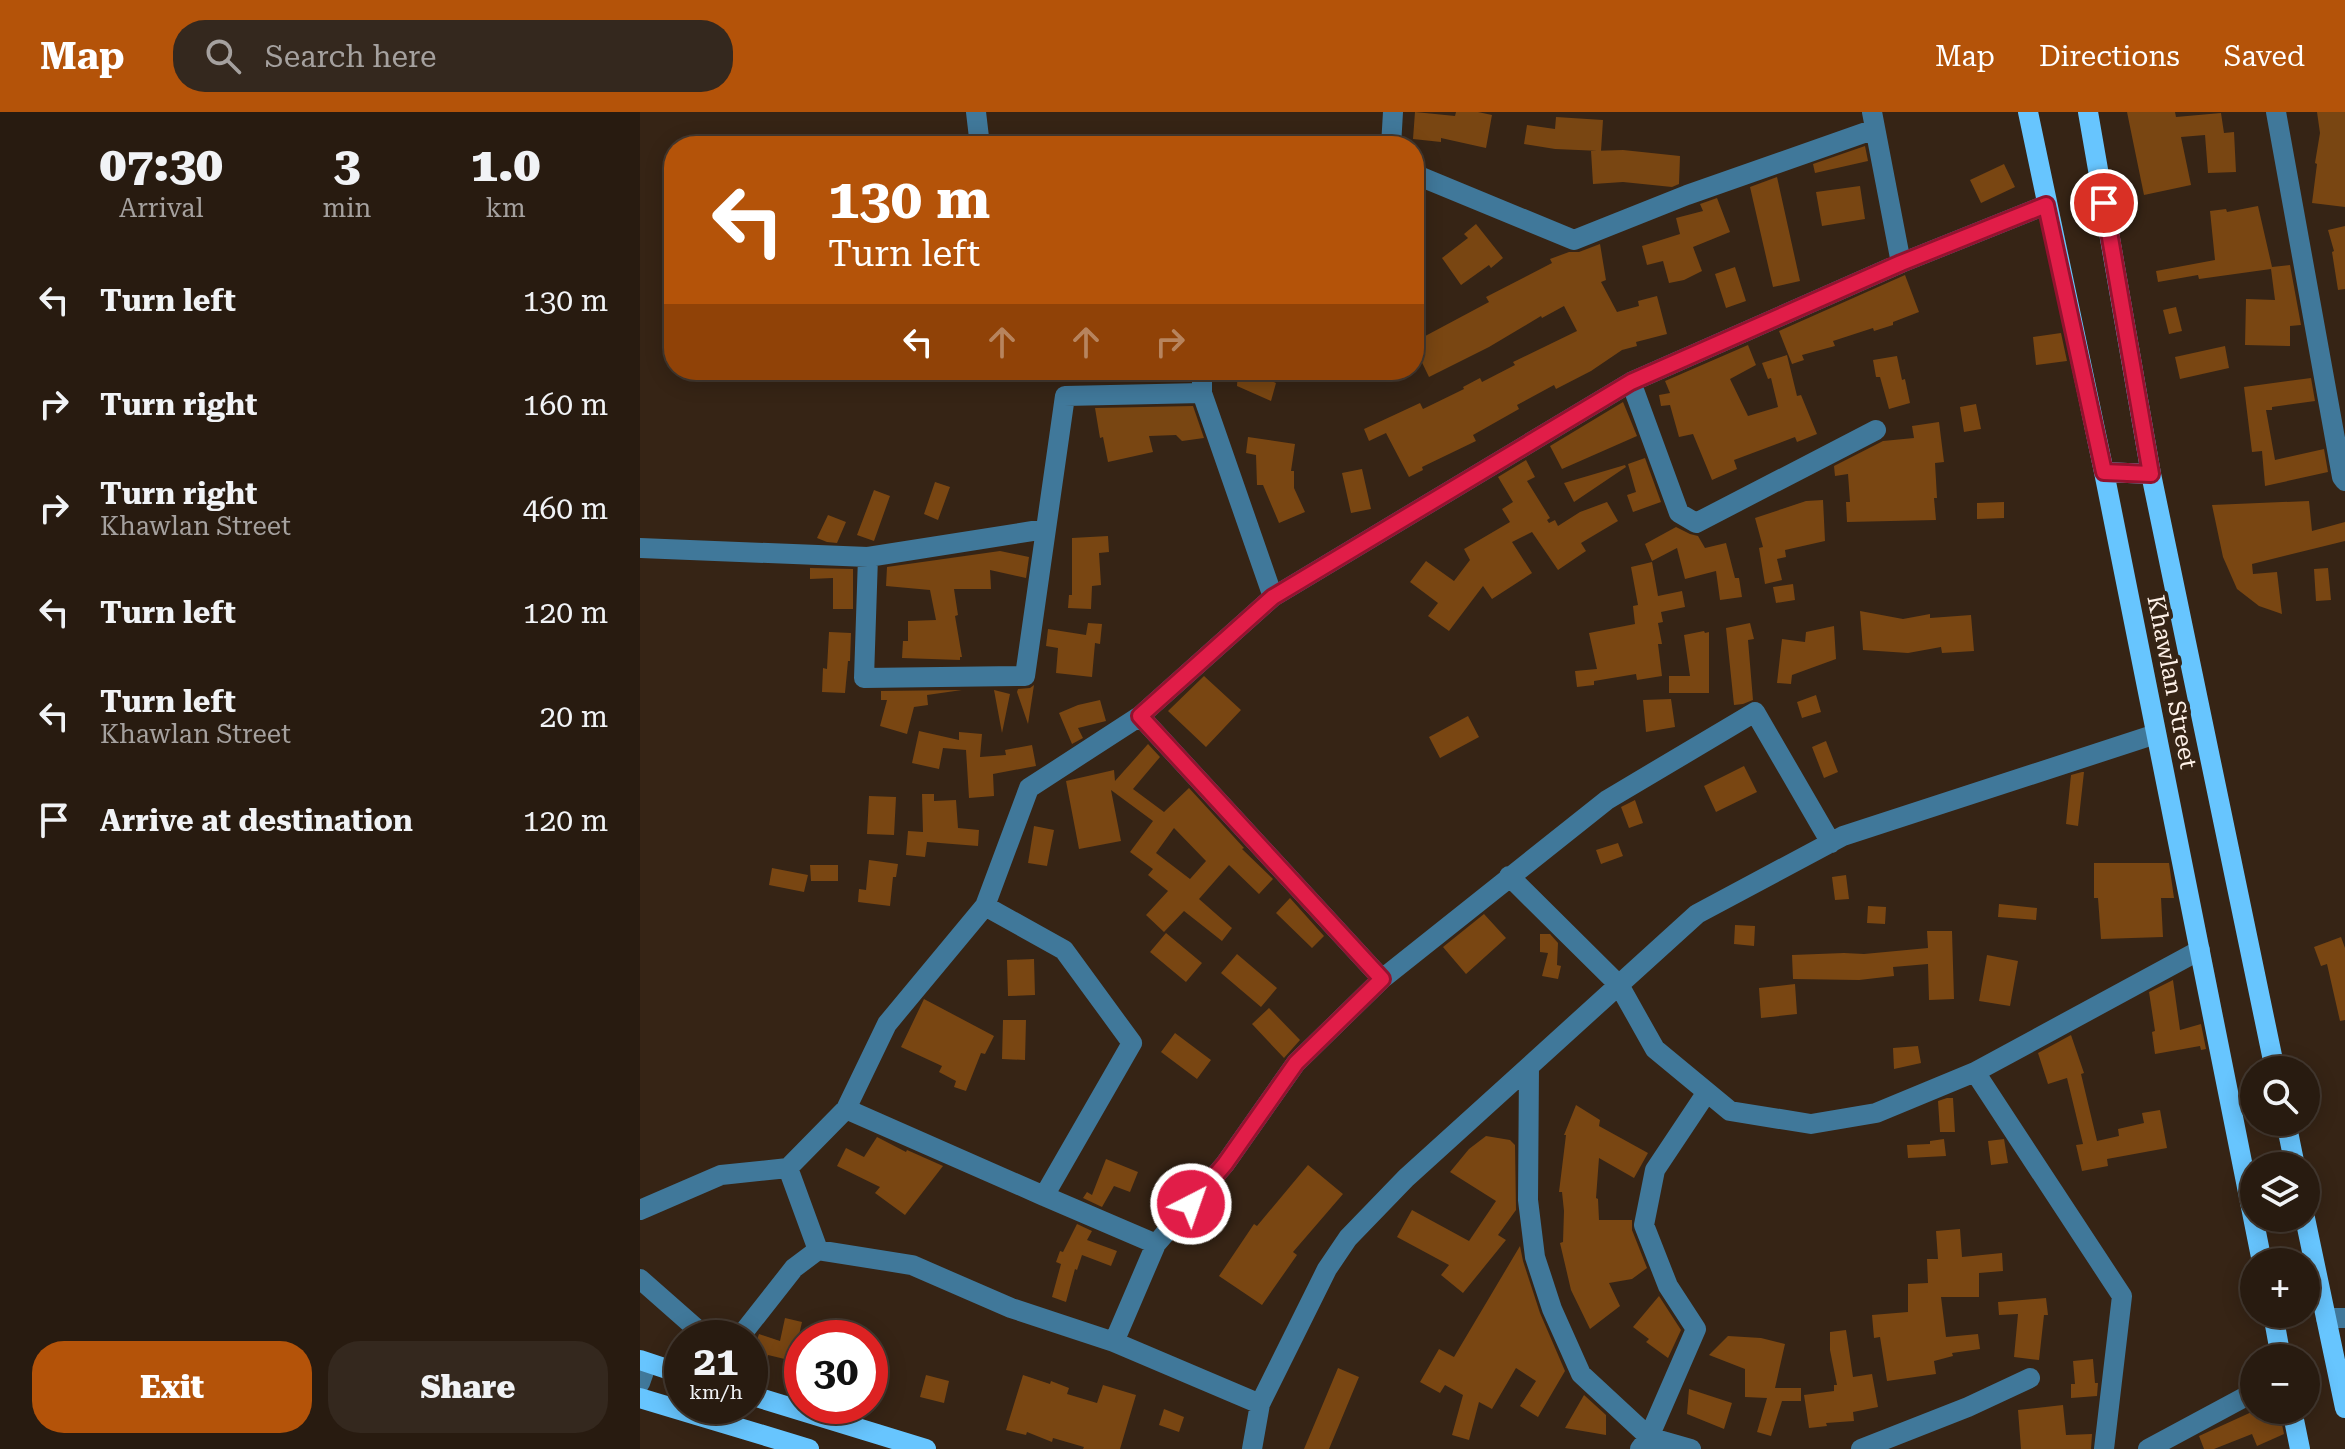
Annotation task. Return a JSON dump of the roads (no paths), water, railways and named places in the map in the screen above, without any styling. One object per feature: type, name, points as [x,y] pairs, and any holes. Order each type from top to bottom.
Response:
[{"type":"main road","name":"Khawlan Street","points":[[2028,112],[2104,472],[2259,1248]]},
{"type":"main road","name":"Khawlan Street","points":[[2088,112],[2151,474],[2272,1056]]},
{"type":"main road","points":[[2104,472],[2151,474]]},
{"type":"main road","points":[[2309,1232],[2335,1318],[2345,1408]]},
{"type":"main road","points":[[644,1362],[664,1368]]},
{"type":"main road","points":[[640,1398],[809,1449]]},
{"type":"main road","points":[[768,1401],[926,1449]]},
{"type":"main road","points":[[2295,1424],[2300,1449]]},
{"type":"street","points":[[976,112],[979,136]]},
{"type":"street","points":[[1392,136],[1393,112]]},
{"type":"street","points":[[2276,112],[2345,481]]},
{"type":"street","points":[[1424,178],[1574,240],[1874,120],[1901,263]]},
{"type":"street","points":[[640,1210],[721,1175],[788,1168],[846,1109],[887,1024],[985,906],[1029,788],[1140,716],[1273,597],[1631,382],[1901,263],[2046,205]]},
{"type":"street","points":[[1202,380],[1202,393],[1273,597]]},
{"type":"street","points":[[1631,382],[1679,513],[1696,523],[1876,430]]},
{"type":"street","points":[[868,557],[864,678],[1025,676],[1065,396],[1202,393]]},
{"type":"street","points":[[640,548],[868,557],[1045,529]]},
{"type":"street","points":[[1114,1342],[1156,1244],[1225,1164],[1296,1063],[1382,979],[1607,800],[1755,712],[1831,843]]},
{"type":"street","points":[[1140,716],[1382,979]]},
{"type":"street","points":[[1252,1449],[1260,1404],[1327,1269],[1348,1238],[1406,1178],[1697,914],[1843,836],[2156,734]]},
{"type":"street","points":[[1509,876],[1619,985],[1655,1049],[1730,1111],[1811,1124],[1876,1113],[1975,1072],[2200,950]]},
{"type":"street","points":[[985,906],[1064,950],[1132,1043],[1044,1196]]},
{"type":"street","points":[[1529,1067],[1528,1200],[1535,1257],[1552,1309],[1581,1374],[1645,1443],[1691,1449]]},
{"type":"street","points":[[1975,1072],[2122,1296],[2104,1449]]},
{"type":"street","points":[[1645,1443],[1696,1329],[1668,1286],[1644,1225],[1655,1170],[1707,1092]]},
{"type":"street","points":[[846,1109],[1156,1244]]},
{"type":"street","points":[[788,1168],[818,1250]]},
{"type":"street","points":[[753,1320],[794,1268],[818,1250],[912,1265],[1011,1308],[1114,1342],[1260,1404]]},
{"type":"street","points":[[640,1279],[687,1320]]},
{"type":"street","points":[[640,1383],[644,1362]]},
{"type":"street","points":[[1861,1449],[1968,1407],[2030,1378]]},
{"type":"street","points":[[2148,1449],[2240,1400]]}]
